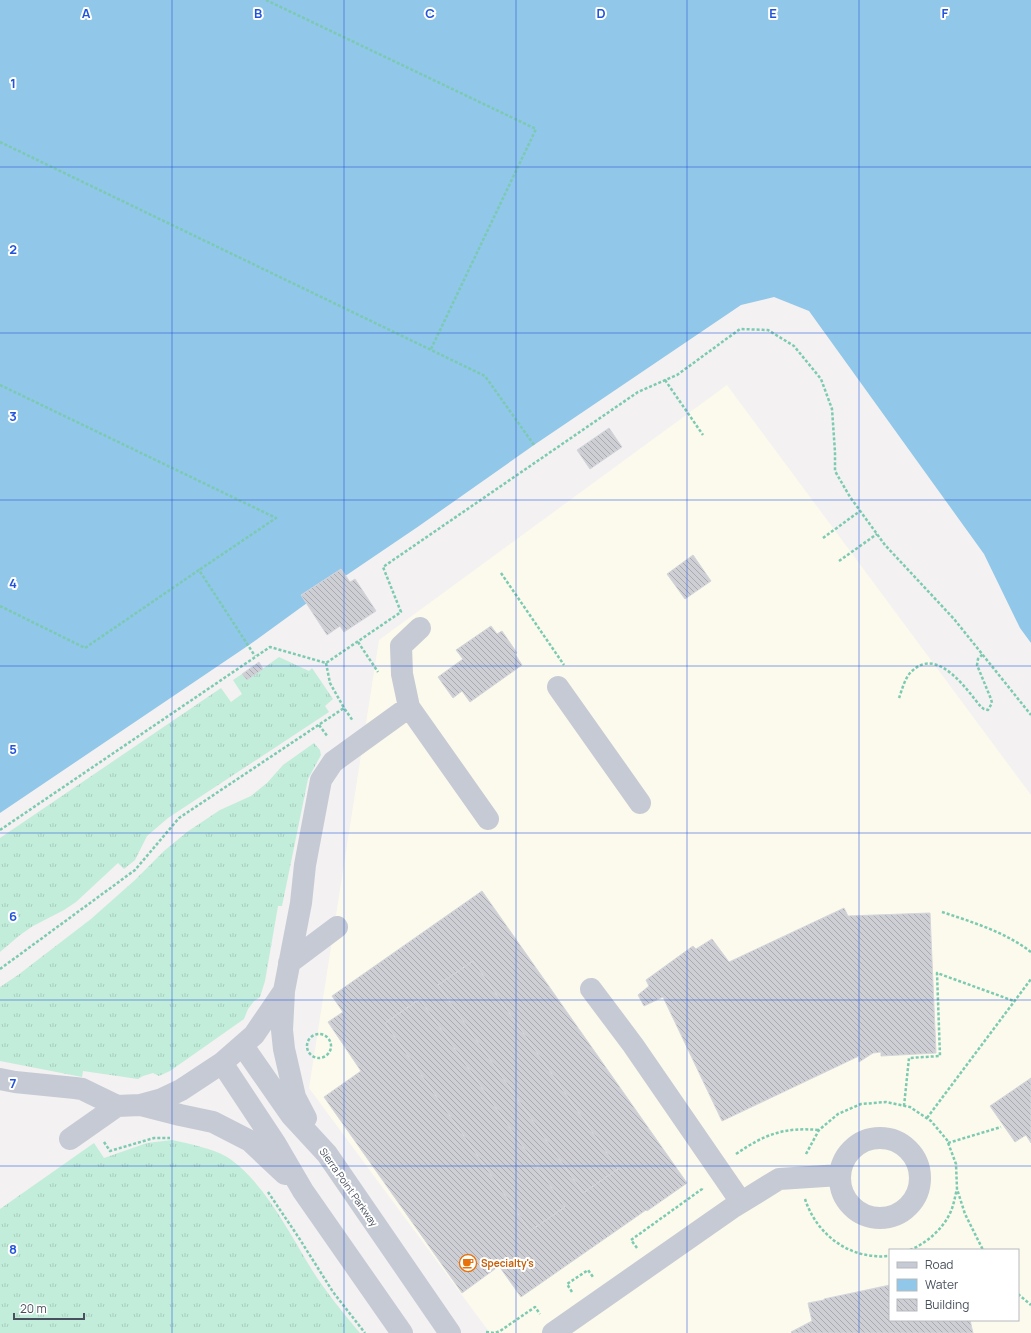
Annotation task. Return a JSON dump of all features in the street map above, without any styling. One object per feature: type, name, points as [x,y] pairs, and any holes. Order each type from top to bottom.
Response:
[{"type":"street","points":[[420,628],[401,646],[402,674],[409,707],[488,818]]},
{"type":"street","points":[[563,679],[640,804]]},
{"type":"street","points":[[327,1154],[295,1097],[284,1049],[282,1030],[284,991],[300,903],[305,865],[321,780],[333,762],[409,707]]},
{"type":"street","points":[[289,963],[337,927]]},
{"type":"street","points":[[591,989],[633,1045],[741,1202]]},
{"type":"street","points":[[5,1084],[74,1088],[82,1090],[117,1106],[140,1105],[162,1099],[181,1090],[222,1063],[243,1046],[254,1035],[284,991]]},
{"type":"street","name":"Sierra Point Parkway","points":[[243,1046],[291,1115],[327,1154],[450,1333]]},
{"type":"street","points":[[222,1063],[275,1143],[303,1191],[402,1333]]},
{"type":"street","points":[[140,1105],[213,1122],[250,1141],[303,1191]]},
{"type":"street","points":[[70,1139],[117,1106]]},
{"type":"street","points":[[554,1328],[741,1202],[779,1179],[840,1174]]},
{"type":"path","points":[[266,0],[536,129],[431,350]]},
{"type":"path","points":[[0,142],[485,376],[534,445]]},
{"type":"path","points":[[326,664],[401,612],[383,567],[638,392],[677,375],[740,329],[768,330],[794,346],[821,379],[832,409],[835,471],[860,511],[885,545],[954,619],[1031,715]]},
{"type":"path","points":[[665,380],[703,436]]},
{"type":"path","points":[[0,385],[276,518],[85,648],[0,606]]},
{"type":"path","points":[[823,538],[860,511]]},
{"type":"path","points":[[839,561],[877,534]]},
{"type":"path","points":[[199,570],[255,656]]},
{"type":"path","points":[[500,573],[563,679]]},
{"type":"path","points":[[358,642],[382,678]]},
{"type":"path","points":[[0,830],[270,647],[326,664]]},
{"type":"path","points":[[899,698],[912,671],[930,663],[938,665],[953,674],[984,710],[988,710],[992,704],[991,699],[977,665],[978,659],[983,654]]},
{"type":"path","points":[[326,664],[330,683],[356,726]]},
{"type":"path","points":[[0,969],[135,870],[179,818],[344,708]]},
{"type":"path","points":[[942,912],[983,926],[1024,946],[1031,952]]},
{"type":"path","points":[[904,1106],[908,1058],[940,1056],[937,973],[1014,1001]]},
{"type":"path","points":[[926,1118],[1031,979]]},
{"type":"path","points":[[319,1034],[329,1040],[331,1047],[327,1054],[320,1058],[312,1056],[309,1053],[307,1046],[312,1036],[319,1034]]},
{"type":"path","points":[[889,1256],[874,1256],[851,1251],[831,1239],[815,1222],[805,1200],[802,1177],[807,1152],[819,1130],[838,1114],[861,1104],[886,1102],[910,1107],[931,1121],[948,1143],[956,1164],[957,1189],[951,1212],[938,1231],[920,1246],[912,1249]]},
{"type":"path","points":[[948,1143],[1001,1127]]},
{"type":"path","points":[[640,1253],[631,1240],[702,1189],[697,1181],[717,1167],[765,1136],[786,1130],[819,1130]]},
{"type":"path","points":[[103,1140],[110,1151],[154,1138],[172,1138]]},
{"type":"path","points":[[266,1189],[280,1207],[333,1292],[365,1333]]},
{"type":"path","points":[[957,1189],[966,1214],[983,1249]]},
{"type":"path","points":[[573,1294],[567,1284],[588,1270],[594,1279]]},
{"type":"path","points":[[1019,1295],[1031,1305]]},
{"type":"path","points":[[486,1332],[500,1331],[535,1307],[554,1328]]},
{"type":"shaded area","points":[[727,385],[1031,795],[1031,1333],[490,1333],[309,1088],[379,640]]},
{"type":"green space","points":[[279,657],[309,671],[312,668],[333,699],[325,706],[329,712],[168,818],[147,836],[135,860],[124,869],[118,863],[76,902],[33,926],[0,952],[0,838],[221,688],[231,702],[242,694],[233,680],[242,674],[247,680]]},
{"type":"green space","points":[[314,743],[320,750],[321,755],[308,779],[282,906],[278,906],[265,981],[260,997],[254,1001],[248,1009],[244,1019],[170,1071],[159,1076],[153,1073],[138,1079],[83,1071],[82,1077],[0,1061],[0,987],[91,919],[135,880],[164,851],[187,832],[220,810],[251,796],[267,783],[283,765]]},
{"type":"green space","points":[[172,1140],[221,1154],[240,1167],[252,1179],[264,1193],[285,1224],[323,1286],[360,1333],[0,1333],[0,1209],[94,1143],[104,1158],[147,1143]]},
{"type":"water","points":[[0,0],[1031,0],[1031,643],[1020,628],[984,554],[809,311],[774,297],[741,305],[534,445],[329,587],[249,645],[0,813]]},
{"type":"building","points":[[609,428],[622,447],[590,469],[577,450]]},
{"type":"building","points":[[693,555],[711,581],[685,599],[667,574]]},
{"type":"building","points":[[341,569],[350,582],[355,579],[376,611],[344,632],[340,626],[327,635],[301,595]]},
{"type":"building","points":[[491,626],[497,634],[502,631],[517,653],[515,654],[522,665],[470,702],[462,691],[453,698],[438,677],[463,659],[456,650]]},
{"type":"building","points":[[259,662],[263,669],[247,680],[242,674]]},
{"type":"building","points":[[482,891],[687,1183],[521,1297],[499,1266],[462,1293],[324,1097],[361,1071],[328,1022],[343,1012],[332,996]]},
{"type":"building","points":[[844,908],[848,916],[930,913],[936,1053],[881,1056],[881,1052],[873,1053],[859,1062],[859,1056],[722,1121],[663,997],[644,1006],[638,995],[649,986],[646,980],[693,946],[696,949],[712,939],[729,962]]},
{"type":"building","points":[[473,961],[618,1169],[583,1193],[438,985]]},
{"type":"building","points":[[420,999],[565,1207],[530,1231],[385,1023]]},
{"type":"building","points":[[1031,1078],[1031,1143],[1026,1135],[1015,1142],[990,1106]]},
{"type":"building","points":[[889,1285],[889,1321],[970,1321],[973,1333],[792,1333],[791,1332],[812,1321],[808,1303]]},
{"type":"place","name":"Specialty's","points":[[468,1263]]}]
